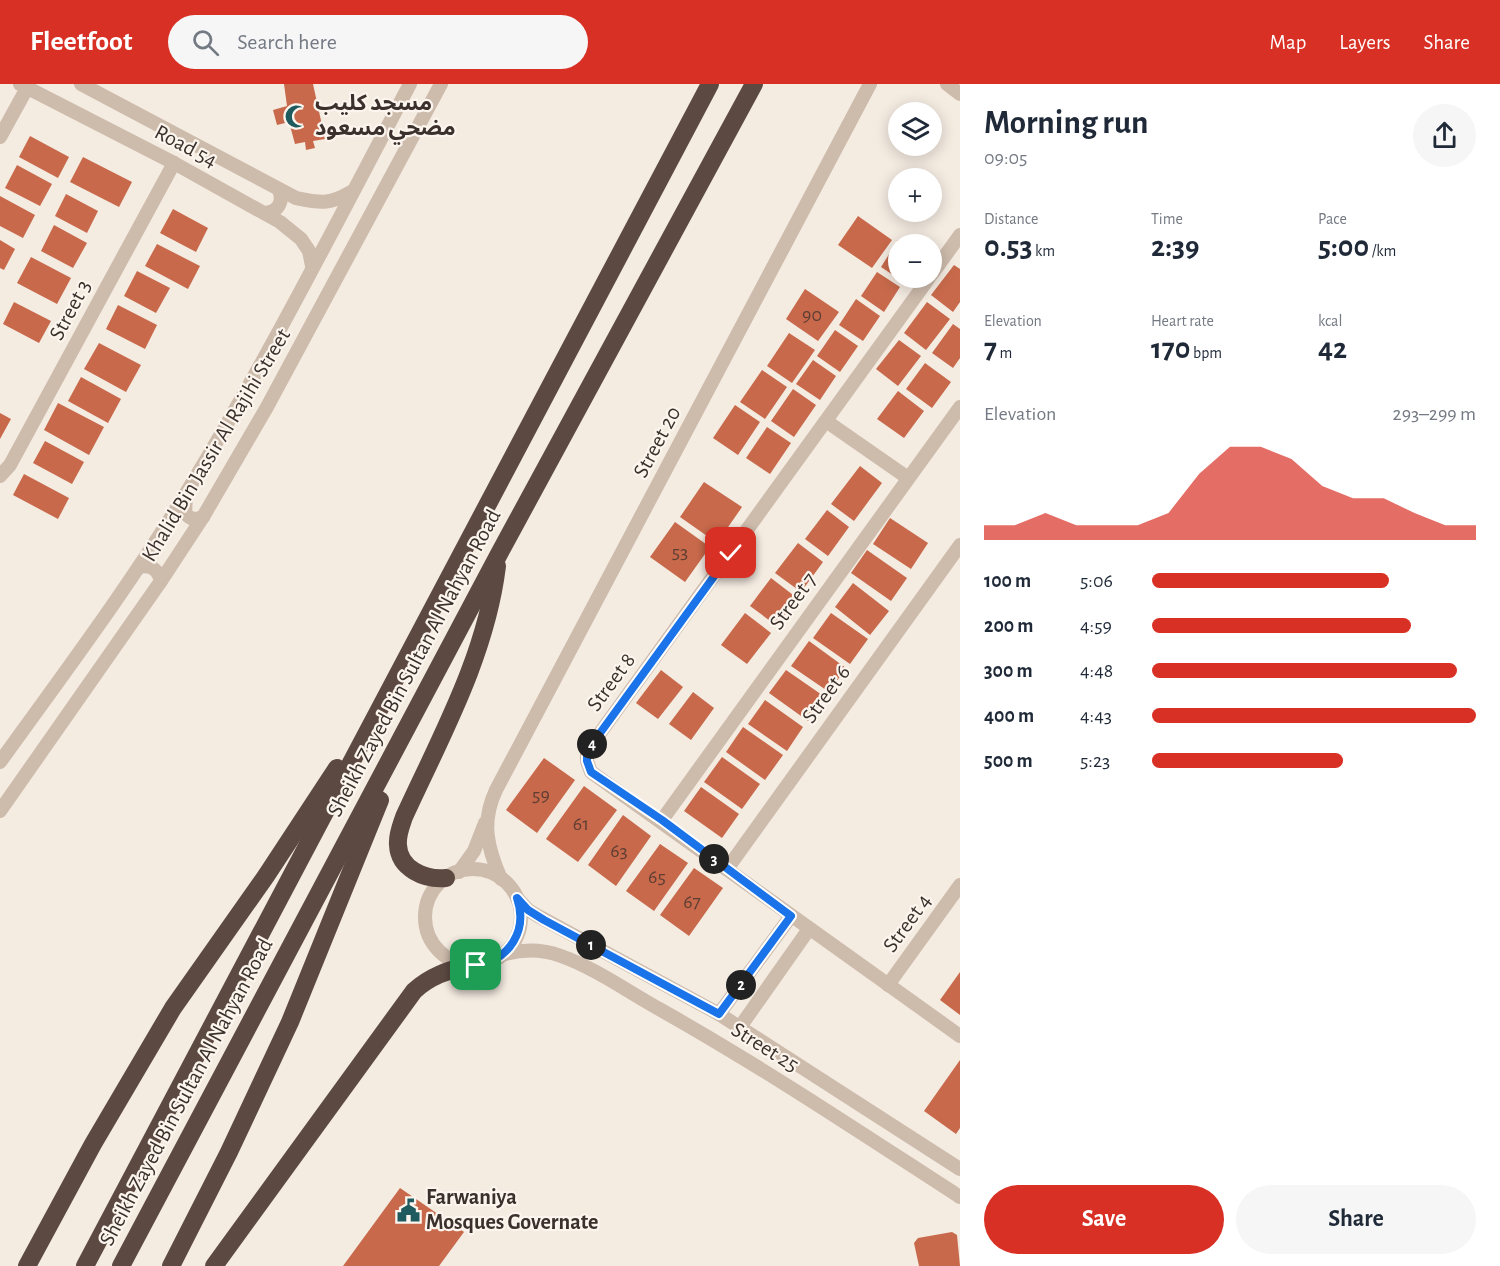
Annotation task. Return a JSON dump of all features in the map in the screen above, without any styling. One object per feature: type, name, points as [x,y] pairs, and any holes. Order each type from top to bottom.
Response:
[{"type":"highway","name":"Sheikh Zayed Bin Sultan Al Nahyan Road","points":[[85,1266],[710,84]]},
{"type":"highway","name":"Sheikh Zayed Bin Sultan Al Nahyan Road","points":[[121,1266],[410,720],[754,84]]},
{"type":"highway","points":[[453,875],[426,877],[412,869],[399,854],[398,837],[404,817],[462,690],[482,639],[491,605],[499,554]]},
{"type":"highway","points":[[27,1266],[93,1144],[173,1008],[266,876],[381,705]]},
{"type":"highway","points":[[171,1266],[229,1152],[290,1022],[350,877],[410,720]]},
{"type":"highway","points":[[214,1266],[414,991],[426,980],[439,973],[468,965]]},
{"type":"street","name":"Road 54","points":[[81,84],[296,198],[322,203],[336,201],[353,191]]},
{"type":"street","name":"Khalid Bin Jassir Al Rajihi Street","points":[[0,762],[139,567],[188,491],[243,396],[411,84]]},
{"type":"street","name":"Khalid Bin Jassir Al Rajihi Street","points":[[0,811],[161,581],[203,517],[267,408],[441,84]]},
{"type":"street","name":"Street 20","points":[[453,875],[474,851],[486,821],[490,801],[506,770],[870,84]]},
{"type":"street","points":[[947,84],[960,94]]},
{"type":"street","name":"Road 54","points":[[23,86],[174,163],[280,222],[301,239],[309,251],[312,266]]},
{"type":"street","points":[[0,137],[23,86]]},
{"type":"street","name":"Street 3","points":[[0,476],[10,465],[174,163]]},
{"type":"street","points":[[265,213],[271,212],[281,203],[282,196],[279,190]]},
{"type":"street","name":"Street 8","points":[[942,260],[960,235]]},
{"type":"street","name":"Street 8","points":[[921,288],[587,751],[587,761],[591,772],[662,820],[791,916],[960,1036]]},
{"type":"street","name":"Street 7","points":[[662,820],[960,407]]},
{"type":"street","points":[[826,421],[908,478]]},
{"type":"street","points":[[188,491],[184,513],[189,518],[203,517]]},
{"type":"street","name":"Street 6","points":[[727,868],[960,545]]},
{"type":"street","points":[[139,567],[152,567],[161,581]]},
{"type":"street","name":"Street 20","points":[[486,821],[490,848],[501,879]]},
{"type":"street","points":[[478,870],[494,874],[501,879],[517,898],[521,914],[519,931],[512,946],[502,955],[484,964],[468,965],[445,956],[433,944],[427,929],[427,904],[434,889],[453,875],[478,870]]},
{"type":"street","name":"Street 4","points":[[888,985],[960,885]]},
{"type":"street","name":"Street 25","points":[[517,898],[528,910],[544,920],[719,1014],[960,1169]]},
{"type":"street","points":[[719,1014],[791,916]]},
{"type":"street","points":[[740,1027],[809,929]]},
{"type":"street","name":"Street 25","points":[[502,955],[532,951],[546,952],[561,956],[597,974],[726,1047],[960,1197]]},
{"type":"building","name":"مسجد كليب مضحي مسعود","points":[[284,84],[313,84],[325,139],[313,141],[315,148],[306,150],[305,142],[295,144],[289,122],[277,125],[273,110],[287,106]]},
{"type":"building","points":[[30,136],[69,157],[58,178],[19,157]]},
{"type":"building","points":[[83,157],[132,182],[119,207],[70,182]]},
{"type":"building","points":[[17,165],[52,184],[40,206],[5,188]]},
{"type":"building","points":[[66,194],[98,211],[87,233],[55,216]]},
{"type":"building","points":[[0,196],[35,215],[23,238],[0,226]]},
{"type":"building","points":[[173,209],[208,228],[196,252],[160,233]]},
{"type":"building","points":[[858,216],[888,237],[888,246],[872,268],[838,245]]},
{"type":"building","points":[[54,225],[87,243],[73,268],[41,251]]},
{"type":"building","points":[[0,240],[15,249],[4,270],[0,268]]},
{"type":"building","points":[[157,244],[200,266],[188,289],[145,266]]},
{"type":"building","points":[[888,256],[888,272],[881,267]]},
{"type":"building","points":[[31,257],[71,278],[57,304],[17,283]]},
{"type":"building","points":[[954,265],[960,269],[960,302],[953,312],[931,295],[936,288],[942,288],[942,281]]},
{"type":"building","points":[[137,271],[170,288],[156,313],[124,296]]},
{"type":"building","points":[[877,272],[888,279],[888,288],[899,288],[884,312],[861,296]]},
{"type":"building","points":[[805,289],[839,312],[818,341],[786,319]]},
{"type":"building","points":[[856,299],[880,316],[863,341],[839,325]]},
{"type":"building","points":[[14,302],[51,321],[39,343],[3,324]]},
{"type":"building","points":[[927,302],[950,319],[926,350],[904,333]]},
{"type":"building","points":[[118,305],[157,325],[145,349],[106,329]]},
{"type":"building","points":[[953,324],[960,329],[960,358],[953,368],[932,353]]},
{"type":"building","points":[[835,330],[858,346],[840,372],[817,356]]},
{"type":"building","points":[[789,333],[815,350],[792,383],[767,366]]},
{"type":"building","points":[[899,340],[921,356],[898,386],[876,369]]},
{"type":"building","points":[[99,343],[141,365],[126,392],[84,369]]},
{"type":"building","points":[[813,360],[836,376],[820,400],[796,384]]},
{"type":"building","points":[[925,363],[951,382],[932,408],[906,389]]},
{"type":"building","points":[[762,370],[787,387],[765,419],[740,402]]},
{"type":"building","points":[[81,377],[121,399],[108,423],[68,401]]},
{"type":"building","points":[[793,389],[816,405],[794,437],[771,421]]},
{"type":"building","points":[[898,391],[924,411],[904,438],[877,419]]},
{"type":"building","points":[[58,403],[104,427],[89,455],[44,430]]},
{"type":"building","points":[[735,405],[760,422],[738,455],[713,438]]},
{"type":"building","points":[[0,413],[11,419],[0,439]]},
{"type":"building","points":[[767,427],[791,443],[770,474],[746,458]]},
{"type":"building","points":[[45,441],[84,462],[72,484],[33,463]]},
{"type":"building","points":[[860,466],[882,483],[854,521],[831,504]]},
{"type":"building","points":[[24,474],[69,498],[58,519],[13,495]]},
{"type":"building","points":[[704,482],[742,507],[717,543],[680,517]]},
{"type":"building","points":[[827,510],[849,527],[828,556],[805,539]]},
{"type":"building","points":[[890,518],[928,543],[911,569],[873,544]]},
{"type":"building","points":[[675,522],[710,547],[685,582],[650,557]]},
{"type":"building","points":[[798,543],[823,562],[801,592],[775,573]]},
{"type":"building","points":[[867,550],[907,578],[891,601],[851,573]]},
{"type":"building","points":[[771,578],[797,598],[777,626],[750,606]]},
{"type":"building","points":[[853,583],[889,611],[870,635],[835,607]]},
{"type":"building","points":[[745,613],[771,633],[747,664],[721,645]]},
{"type":"building","points":[[831,613],[868,639],[850,664],[813,638]]},
{"type":"building","points":[[809,641],[846,668],[829,692],[791,666]]},
{"type":"building","points":[[661,670],[683,687],[658,719],[636,703]]},
{"type":"building","points":[[786,670],[825,697],[808,721],[769,693]]},
{"type":"building","points":[[693,692],[714,708],[691,740],[669,724]]},
{"type":"building","points":[[765,700],[803,727],[787,751],[748,724]]},
{"type":"building","points":[[743,727],[783,755],[765,780],[726,752]]},
{"type":"building","points":[[722,757],[760,784],[742,809],[704,782]]},
{"type":"building","points":[[544,758],[575,780],[537,833],[506,810]]},
{"type":"building","points":[[584,786],[617,810],[578,862],[546,839]]},
{"type":"building","points":[[701,787],[739,814],[722,838],[684,811]]},
{"type":"building","points":[[623,815],[651,836],[616,886],[588,865]]},
{"type":"building","points":[[660,844],[688,863],[654,911],[626,891]]},
{"type":"building","points":[[694,868],[723,888],[689,936],[660,915]]},
{"type":"building","points":[[960,972],[960,1015],[940,1000]]},
{"type":"building","points":[[960,1060],[960,1128],[956,1134],[924,1111]]},
{"type":"building","name":"Farwaniya Mosques Governate","points":[[400,1188],[464,1232],[439,1266],[343,1266]]},
{"type":"building","points":[[952,1232],[957,1235],[960,1266],[919,1266],[914,1243],[918,1238]]},
{"type":"place","name":"مسجد كليب مضحي مسعود","points":[[297,116]]},
{"type":"place","name":"Farwaniya Mosques Governate","points":[[408,1210]]},
{"type":"route","points":[[476,965],[500,957],[512,946],[519,931],[521,914],[517,898],[528,910],[544,920],[719,1014],[791,916],[662,820],[591,772],[587,761],[587,751],[731,553]]}]
